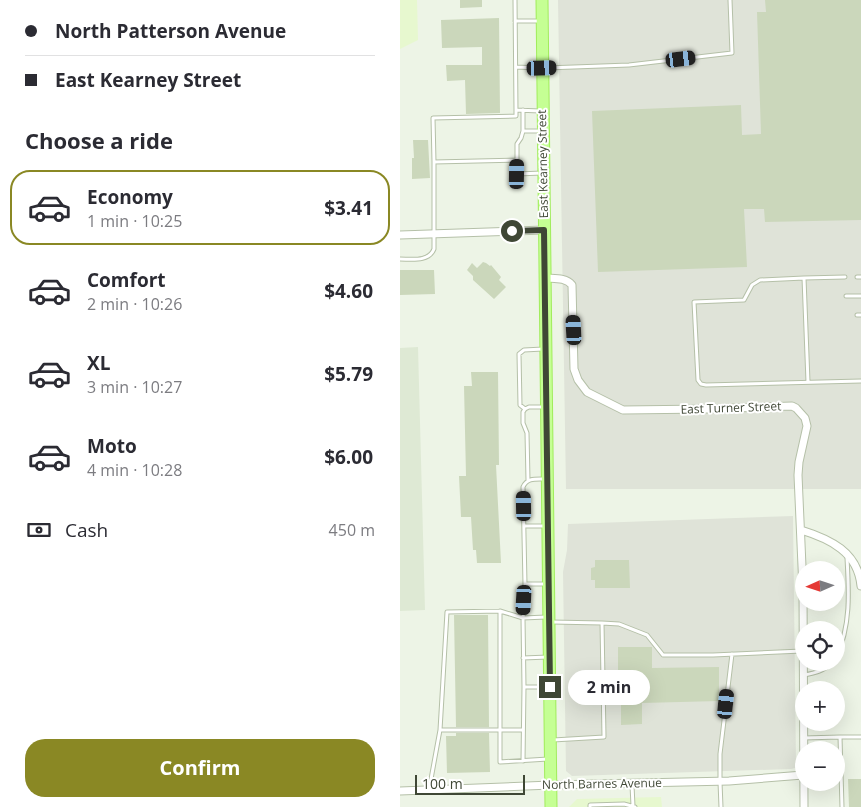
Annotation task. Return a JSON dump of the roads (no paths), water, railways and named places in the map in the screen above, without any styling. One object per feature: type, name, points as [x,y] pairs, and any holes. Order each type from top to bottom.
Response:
[{"type":"main road","name":"East Kearney Street","points":[[542,0],[551,807]]},
{"type":"street","points":[[400,235],[544,230]]},
{"type":"street","name":"East Turner Street","points":[[544,278],[564,279],[572,285],[574,369],[576,376],[587,392],[600,399],[623,410],[707,409],[784,405],[796,408],[805,418],[806,426],[798,475],[803,621]]},
{"type":"street","points":[[801,530],[834,542],[850,556],[860,576],[861,586]]},
{"type":"street","name":"East Turner Street","points":[[803,671],[803,738]]},
{"type":"street","name":"North Barnes Avenue","points":[[400,791],[551,785],[720,782],[795,777]]},
{"type":"street","name":"East Turner Street","points":[[803,791],[804,807]]},
{"type":"lane","points":[[400,259],[428,257],[434,249],[432,118],[516,116],[515,0]]},
{"type":"lane","points":[[516,67],[629,65],[732,53],[730,0]]},
{"type":"lane","points":[[515,21],[542,21]]},
{"type":"lane","points":[[516,110],[543,111]]},
{"type":"lane","points":[[523,110],[523,131],[517,144],[517,174],[544,173]]},
{"type":"lane","points":[[523,131],[543,130]]},
{"type":"lane","points":[[434,162],[517,160]]},
{"type":"lane","points":[[845,277],[760,280],[752,285],[744,300],[694,302],[698,380],[701,384],[706,385],[861,381]]},
{"type":"lane","points":[[804,278],[808,382]]},
{"type":"lane","points":[[846,296],[861,296]]},
{"type":"lane","points":[[545,349],[524,350],[519,354],[520,405],[525,408],[534,406],[546,407]]},
{"type":"lane","points":[[525,408],[523,423],[526,433],[528,480]]},
{"type":"lane","points":[[522,761],[525,584],[523,487],[528,480],[547,479]]},
{"type":"lane","points":[[524,526],[548,526]]},
{"type":"lane","points":[[845,627],[849,608],[847,554]]},
{"type":"lane","points":[[525,584],[548,584]]},
{"type":"lane","points":[[429,790],[440,730],[447,612],[500,611],[523,618],[619,624],[647,636],[663,655],[795,651]]},
{"type":"lane","points":[[500,611],[500,762],[551,758]]},
{"type":"lane","points":[[550,740],[604,737],[602,623]]},
{"type":"lane","points":[[721,807],[720,754],[732,654]]},
{"type":"lane","points":[[524,658],[549,657]]},
{"type":"lane","points":[[803,675],[821,671]]},
{"type":"lane","points":[[524,687],[550,687]]},
{"type":"lane","points":[[440,730],[523,730]]},
{"type":"lane","points":[[803,738],[861,737]]},
{"type":"lane","points":[[840,738],[842,807]]},
{"type":"lane","points":[[590,806],[624,804],[634,807],[632,784]]}]
